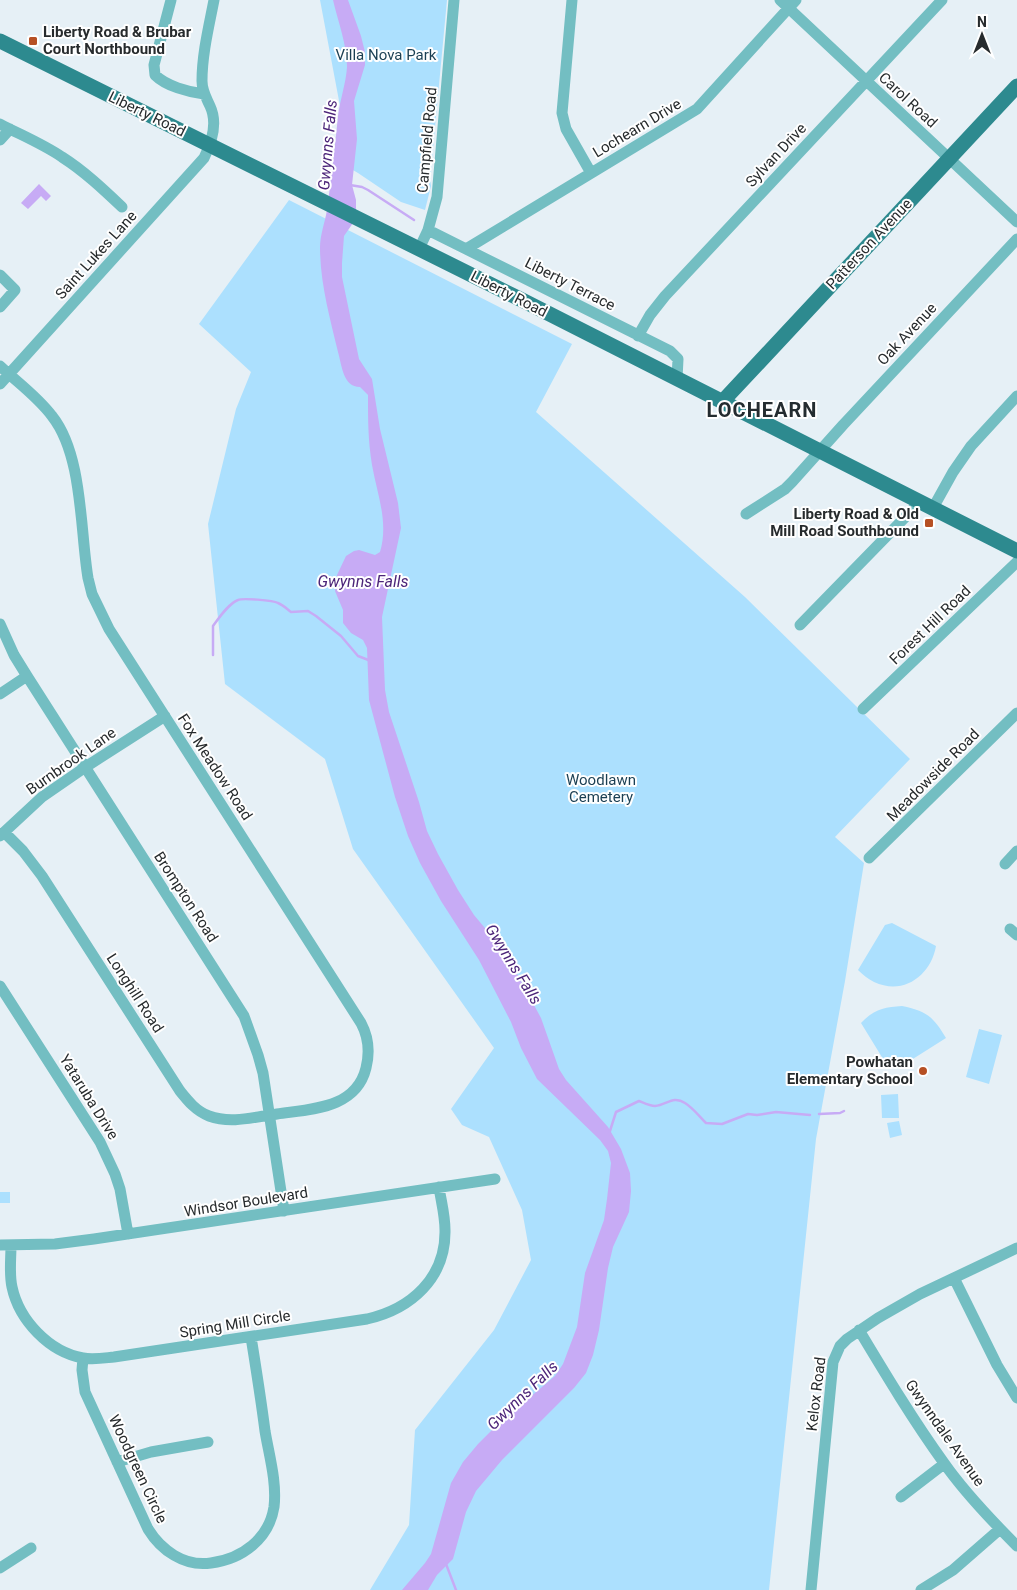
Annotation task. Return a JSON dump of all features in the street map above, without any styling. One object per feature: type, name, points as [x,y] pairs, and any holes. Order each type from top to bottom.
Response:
[{"type":"main road","name":"Liberty Road","points":[[0,41],[310,194],[1017,551]]},
{"type":"main road","name":"Patterson Avenue","points":[[722,402],[1017,86]]},
{"type":"street","points":[[171,0],[154,65],[155,75],[162,81],[192,93],[204,94]]},
{"type":"street","points":[[210,145],[214,120],[204,94],[202,72],[214,0]]},
{"type":"street","name":"Campfield Road","points":[[419,249],[428,230],[437,197],[454,0]]},
{"type":"street","points":[[572,0],[562,113],[566,129],[591,174]]},
{"type":"street","name":"Carol Road","points":[[780,0],[792,4],[866,82],[1017,222]]},
{"type":"street","name":"Sylvan Drive","points":[[638,336],[650,315],[665,296],[942,0]]},
{"type":"street","name":"Lochearn Drive","points":[[466,249],[697,109],[792,4]]},
{"type":"street","points":[[0,140],[5,127],[40,144],[78,168],[122,207]]},
{"type":"street","name":"Saint Lukes Lane","points":[[0,384],[4,370],[204,158],[210,145]]},
{"type":"street","name":"Liberty Terrace","points":[[428,230],[675,355],[678,362],[677,379]]},
{"type":"street","name":"Oak Avenue","points":[[746,514],[785,489],[1017,239]]},
{"type":"street","points":[[0,275],[15,290],[0,307]]},
{"type":"street","name":"Fox Meadow Road","points":[[4,370],[43,405],[53,417],[67,442],[75,473],[84,559],[92,594],[109,630],[362,1023],[368,1051],[365,1072],[357,1088],[349,1095],[328,1106],[270,1115]]},
{"type":"street","points":[[800,625],[927,505],[971,446],[1017,396]]},
{"type":"street","name":"Forest Hill Road","points":[[863,709],[1017,562]]},
{"type":"street","name":"Brompton Road","points":[[0,624],[26,676],[244,1016],[258,1055],[270,1115],[284,1211]]},
{"type":"street","points":[[0,694],[26,676]]},
{"type":"street","name":"Meadowside Road","points":[[869,858],[1017,713]]},
{"type":"street","name":"Burnbrook Lane","points":[[2,834],[42,797],[165,716]]},
{"type":"street","name":"Longhill Road","points":[[2,834],[23,851],[42,876],[188,1102],[207,1115],[218,1118],[242,1119],[270,1115]]},
{"type":"street","points":[[1005,864],[1017,851]]},
{"type":"street","name":"Yataruba Drive","points":[[0,986],[108,1157],[120,1189],[128,1234]]},
{"type":"street","name":"Windsor Boulevard","points":[[6,1245],[55,1244],[495,1179]]},
{"type":"street","name":"Spring Mill Circle","points":[[6,1245],[15,1300],[22,1314],[43,1338],[62,1350],[83,1358],[114,1357],[367,1319],[404,1306],[426,1285],[441,1257],[445,1231],[439,1187]]},
{"type":"street","name":"Kelox Road","points":[[811,1590],[833,1362],[840,1346],[859,1330],[898,1306],[1017,1248]]},
{"type":"street","points":[[954,1278],[996,1365],[1017,1398]]},
{"type":"street","name":"Gwynndale Avenue","points":[[859,1330],[944,1464],[1017,1546]]},
{"type":"street","name":"Woodgreen Circle","points":[[83,1358],[82,1370],[85,1392],[148,1529],[161,1547],[170,1553],[193,1563],[206,1564],[233,1558],[255,1544],[271,1518],[274,1506],[274,1494],[251,1337]]},
{"type":"street","points":[[117,1462],[151,1452],[208,1442]]},
{"type":"street","points":[[901,1497],[944,1464]]},
{"type":"street","points":[[921,1590],[953,1570],[1000,1529]]},
{"type":"street","points":[[0,1568],[31,1548]]},
{"type":"green space","name":"Villa Nova Park","points":[[320,0],[447,0],[430,180],[431,186],[425,210],[401,202],[334,159],[340,106]]},
{"type":"green space","name":"Woodlawn Cemetery","points":[[289,200],[572,344],[536,412],[745,597],[910,759],[835,837],[864,863],[816,1139],[769,1590],[370,1590],[409,1525],[415,1430],[494,1330],[531,1260],[522,1210],[489,1137],[462,1125],[451,1109],[494,1048],[353,849],[325,759],[225,684],[208,524],[236,409],[251,372],[199,324]]},
{"type":"green space","points":[[892,923],[936,946],[928,966],[922,974],[905,984],[885,986],[874,982],[858,970],[885,925]]},
{"type":"green space","points":[[902,1006],[917,1010],[928,1016],[937,1024],[946,1038],[897,1069],[888,1067],[861,1023],[879,1010]]},
{"type":"green space","points":[[979,1029],[1002,1035],[989,1084],[966,1077]]},
{"type":"green space","points":[[898,1094],[899,1118],[882,1118],[881,1095]]},
{"type":"green space","points":[[899,1121],[902,1135],[890,1138],[887,1123]]},
{"type":"green space","points":[[0,1192],[10,1192],[10,1203],[0,1203]]},
{"type":"water","name":"Gwynns Falls","points":[[333,0],[348,0],[365,52],[365,65],[354,101],[357,139],[352,185],[356,209],[353,223],[344,236],[342,277],[359,359],[372,379],[380,429],[398,503],[401,528],[382,617],[385,690],[389,712],[427,831],[438,854],[474,915],[500,946],[516,972],[541,1018],[559,1069],[566,1080],[608,1127],[621,1149],[630,1173],[629,1212],[613,1247],[599,1330],[586,1373],[574,1388],[502,1460],[476,1491],[466,1512],[453,1559],[437,1575],[428,1590],[402,1590],[431,1554],[451,1483],[463,1462],[496,1426],[555,1376],[563,1364],[577,1327],[585,1273],[604,1220],[611,1163],[608,1151],[600,1140],[537,1079],[521,1048],[511,1022],[479,960],[441,901],[420,863],[408,836],[395,797],[369,700],[367,648],[363,640],[351,633],[343,623],[343,610],[335,591],[337,575],[346,556],[359,550],[375,555],[380,552],[383,519],[371,456],[368,430],[368,395],[360,387],[350,384],[344,375],[329,313],[320,260],[320,242],[327,210],[338,116],[347,67],[344,41]]},
{"type":"water","points":[[39,184],[51,196],[46,201],[41,196],[28,209],[21,203]]},
{"type":"waterway","points":[[350,185],[368,190],[414,220]]},
{"type":"waterway","points":[[213,655],[213,626],[224,611],[234,602],[241,599],[251,599],[275,602],[291,612],[308,611],[341,636],[358,656],[371,661]]},
{"type":"waterway","points":[[609,1134],[616,1112],[639,1101],[655,1106],[673,1100],[681,1101],[691,1107],[706,1123],[722,1124],[748,1114],[757,1115],[776,1112],[810,1115]]},
{"type":"waterway","points":[[819,1114],[840,1113],[844,1111]]},
{"type":"waterway","points":[[446,1564],[456,1590]]},
{"type":"place","name":"Liberty Road & Brubar Court Northbound","points":[[33,41]]},
{"type":"place","name":"Liberty Road & Old Mill Road Southbound","points":[[929,523]]},
{"type":"place","name":"Powhatan Elementary School","points":[[923,1071]]},
{"type":"district","name":"LOCHEARN","points":[[762,410]]}]
